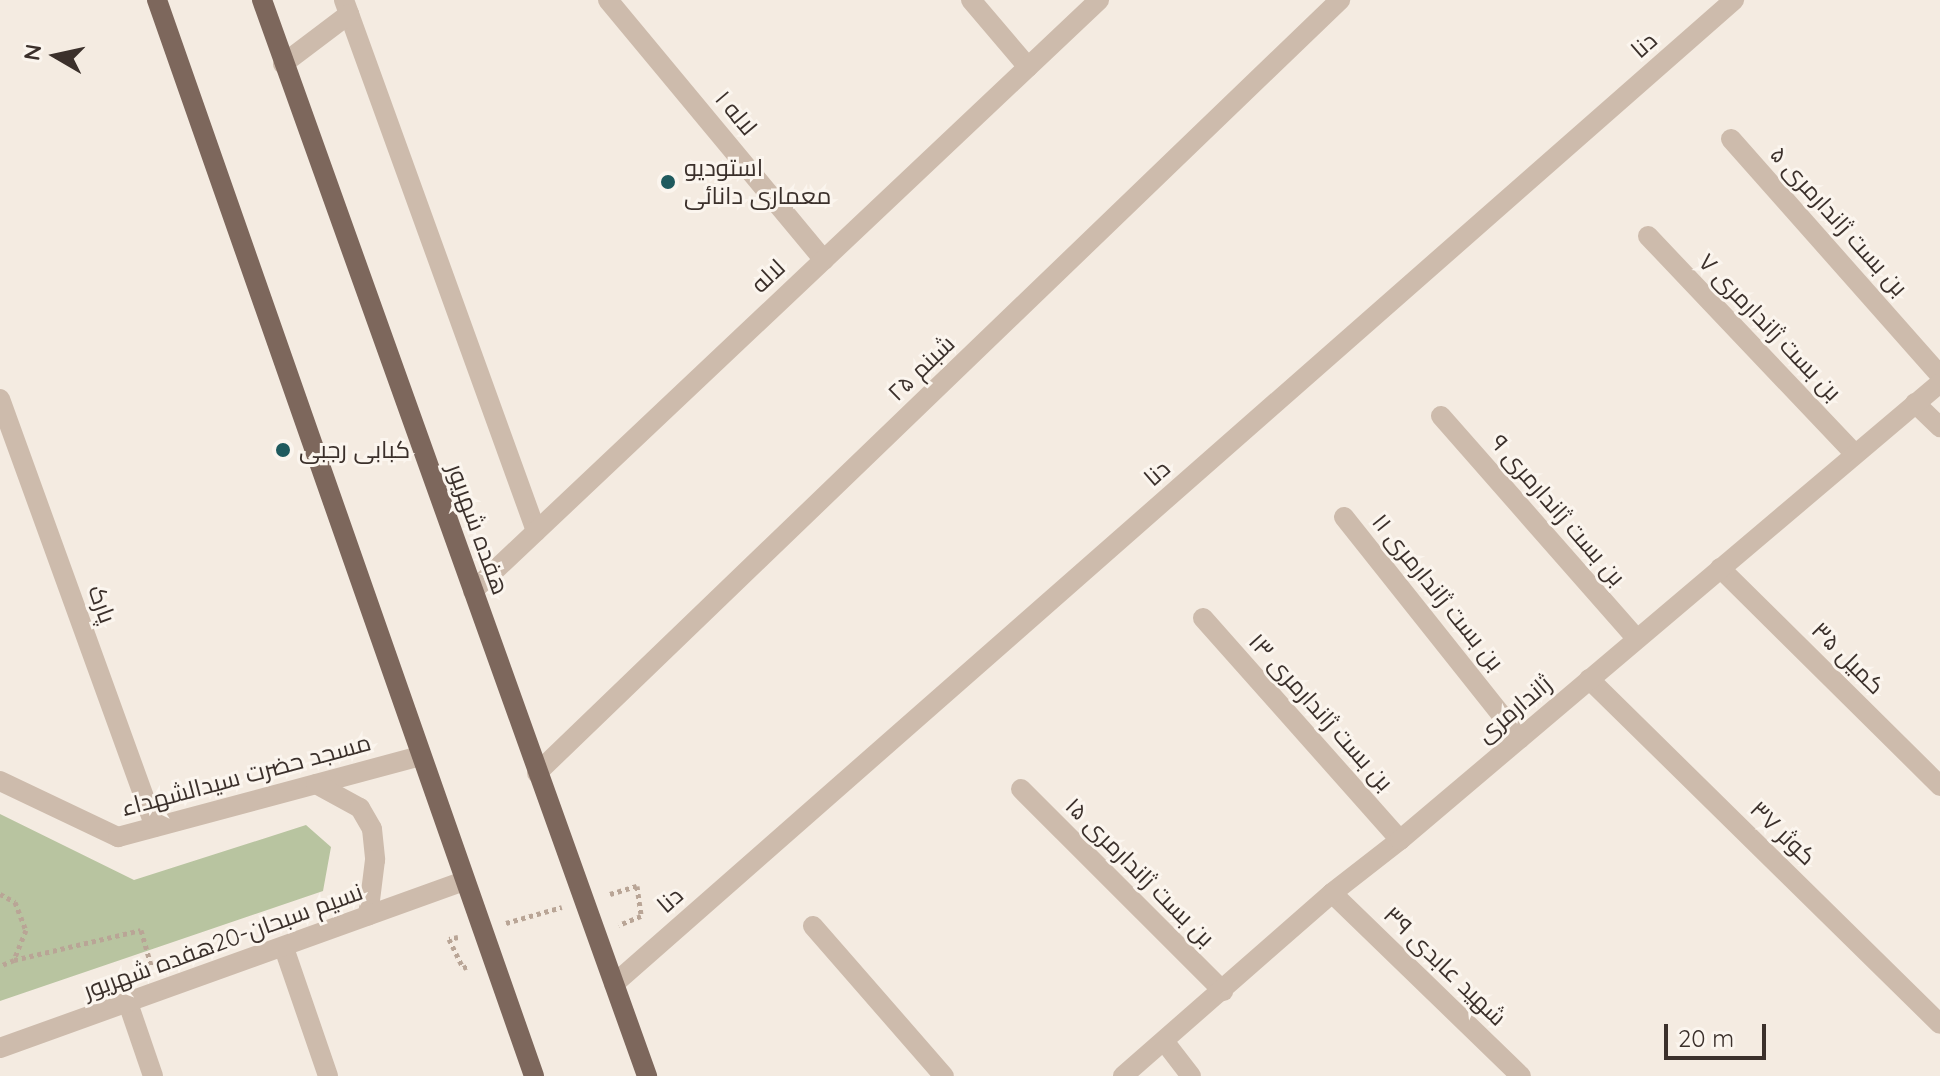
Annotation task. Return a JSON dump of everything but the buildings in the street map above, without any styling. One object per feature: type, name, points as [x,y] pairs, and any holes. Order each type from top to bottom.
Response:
[{"type":"main road","points":[[157,0],[463,881],[534,1076]]},
{"type":"main road","name":"هفده شهریور","points":[[262,0],[647,1076]]},
{"type":"street","name":"لاله ۱","points":[[608,0],[824,260]]},
{"type":"street","points":[[971,0],[1028,67]]},
{"type":"street","name":"لاله","points":[[473,591],[1099,0]]},
{"type":"street","name":"شبنم ۲۵","points":[[537,773],[1340,0]]},
{"type":"street","name":"دنا","points":[[614,984],[1734,0]]},
{"type":"street","points":[[283,64],[346,7],[536,531]]},
{"type":"street","name":"بن بست ژاندارمری ۵","points":[[1731,139],[1940,375]]},
{"type":"street","name":"بن بست ژاندارمری ۷","points":[[1648,236],[1854,453]]},
{"type":"street","name":"ژاندارمری","points":[[1123,1076],[1332,893],[1400,840],[1940,383]]},
{"type":"street","name":"پارک","points":[[0,399],[155,827]]},
{"type":"street","points":[[1915,403],[1940,427]]},
{"type":"street","name":"بن بست ژاندارمری ۹","points":[[1441,416],[1636,638]]},
{"type":"street","name":"بن بست ژاندارمری ۱۱","points":[[1344,517],[1520,738]]},
{"type":"street","name":"کمیل ۳۵","points":[[1720,568],[1940,786]]},
{"type":"street","name":"بن بست ژاندارمری ۱۳","points":[[1203,618],[1400,840]]},
{"type":"street","name":"کوثر ۳۷","points":[[1589,679],[1940,1024]]},
{"type":"street","name":"مسجد حضرت سیدالشهداء","points":[[0,781],[118,837],[420,756]]},
{"type":"street","points":[[316,784],[360,808],[372,829],[375,860],[368,916]]},
{"type":"street","name":"بن بست ژاندارمری ۱۵","points":[[1021,789],[1223,991]]},
{"type":"street","name":"نسیم سبحان-20هفده شهریور","points":[[0,1048],[463,881]]},
{"type":"street","name":"شهید عابدی ۳۹","points":[[1332,893],[1521,1076]]},
{"type":"street","points":[[813,926],[944,1076]]},
{"type":"street","points":[[284,948],[328,1076]]},
{"type":"street","points":[[128,1003],[153,1076]]},
{"type":"street","points":[[1164,1041],[1191,1076]]},
{"type":"path","points":[[608,894],[637,886],[641,916]]},
{"type":"path","points":[[0,894],[15,902],[26,930],[14,960]]},
{"type":"path","points":[[492,927],[564,907]]},
{"type":"path","points":[[0,966],[141,930],[158,992]]},
{"type":"path","points":[[463,935],[449,939],[463,968]]},
{"type":"green space","points":[[0,814],[134,880],[306,825],[331,847],[323,891],[0,1001]]},
{"type":"place","name":"استودیو معماری دانائی","points":[[668,182]]},
{"type":"place","name":"کبابی رجبی","points":[[283,450]]}]
